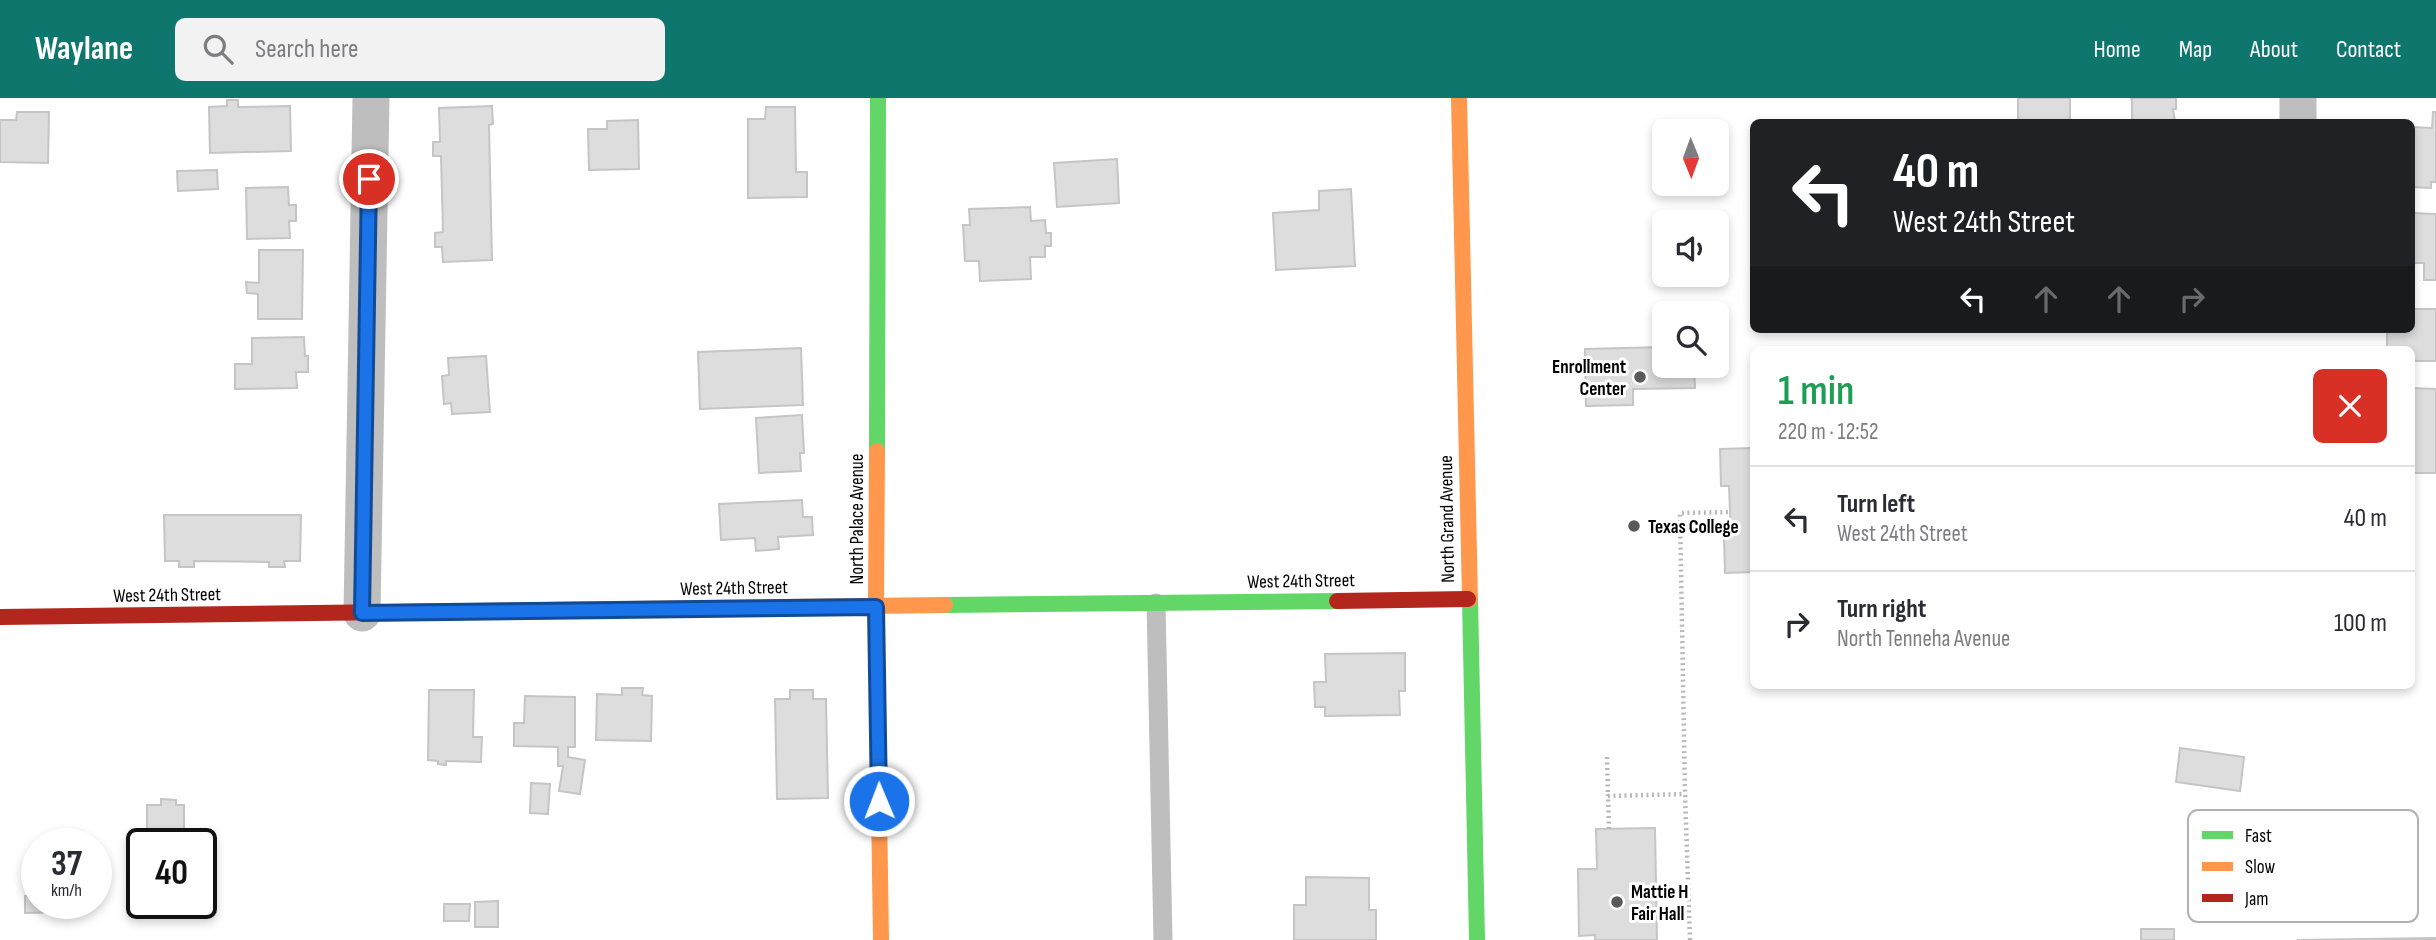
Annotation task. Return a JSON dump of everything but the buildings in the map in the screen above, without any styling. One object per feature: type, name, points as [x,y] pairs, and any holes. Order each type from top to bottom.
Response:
[{"type":"street","points":[[362,613],[370,98]]},
{"type":"street","name":"North Palace Avenue","points":[[878,98],[876,607],[881,940]]},
{"type":"street","name":"North Grand Avenue","points":[[1459,98],[1477,940]]},
{"type":"street","points":[[2298,98],[2298,119]]},
{"type":"street","name":"West 24th Street","points":[[0,617],[1468,599]]},
{"type":"lane","points":[[1156,603],[1163,940]]},
{"type":"path","points":[[1690,940],[1680,513],[1730,512]]},
{"type":"path","points":[[1607,757],[1609,829]]},
{"type":"path","points":[[1608,796],[1685,794]]},
{"type":"traffic: fast","points":[[877,451],[878,98]]},
{"type":"traffic: fast","points":[[1470,599],[1477,940]]},
{"type":"traffic: fast","points":[[945,605],[1337,601]]},
{"type":"traffic: slow","points":[[1459,98],[1470,599]]},
{"type":"traffic: slow","points":[[877,451],[876,607],[881,940]]},
{"type":"traffic: slow","points":[[473,611],[945,605]]},
{"type":"traffic: jam","points":[[1337,601],[1468,599]]},
{"type":"traffic: jam","points":[[0,617],[473,611]]},
{"type":"place","name":"Enrollment Center","points":[[1640,377]]},
{"type":"place","name":"Texas College","points":[[1634,526]]},
{"type":"place","name":"Mattie H Fair Hall","points":[[1617,902]]},
{"type":"route","points":[[369,179],[362,613],[876,607],[879,801]]}]
